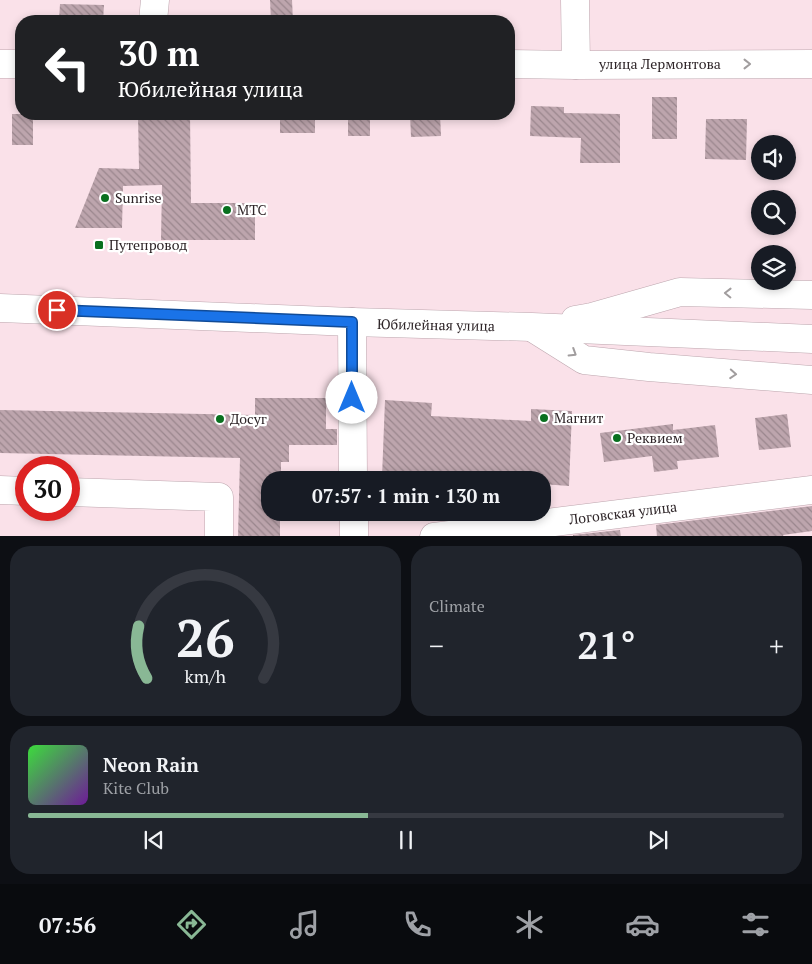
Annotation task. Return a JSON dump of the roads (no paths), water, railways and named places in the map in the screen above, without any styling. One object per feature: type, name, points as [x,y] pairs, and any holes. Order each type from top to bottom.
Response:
[{"type":"main road","points":[[154,15],[155,0]]},
{"type":"main road","points":[[575,0],[576,65]]},
{"type":"main road","points":[[0,64],[15,64]]},
{"type":"main road","name":"улица Лермонтова","points":[[515,64],[812,64]]},
{"type":"main road","points":[[532,327],[592,317],[680,292],[812,295]]},
{"type":"main road","name":"Юбилейная улица","points":[[0,308],[812,339]]},
{"type":"main road","points":[[352,322],[353,471]]},
{"type":"main road","points":[[532,327],[584,360],[812,380]]},
{"type":"main road","points":[[0,490],[15,491]]},
{"type":"main road","name":"Логовская улица","points":[[434,536],[812,490]]},
{"type":"main road","points":[[80,492],[220,497],[219,536]]},
{"type":"main road","points":[[354,521],[354,536]]},
{"type":"place","name":"Sunrise","points":[[105,198]]},
{"type":"place","name":"МТС","points":[[227,210]]},
{"type":"place","name":"Путепровод","points":[[99,245]]},
{"type":"place","name":"Магнит","points":[[544,418]]},
{"type":"place","name":"Досуг","points":[[220,419]]},
{"type":"place","name":"Реквием","points":[[617,438]]}]
